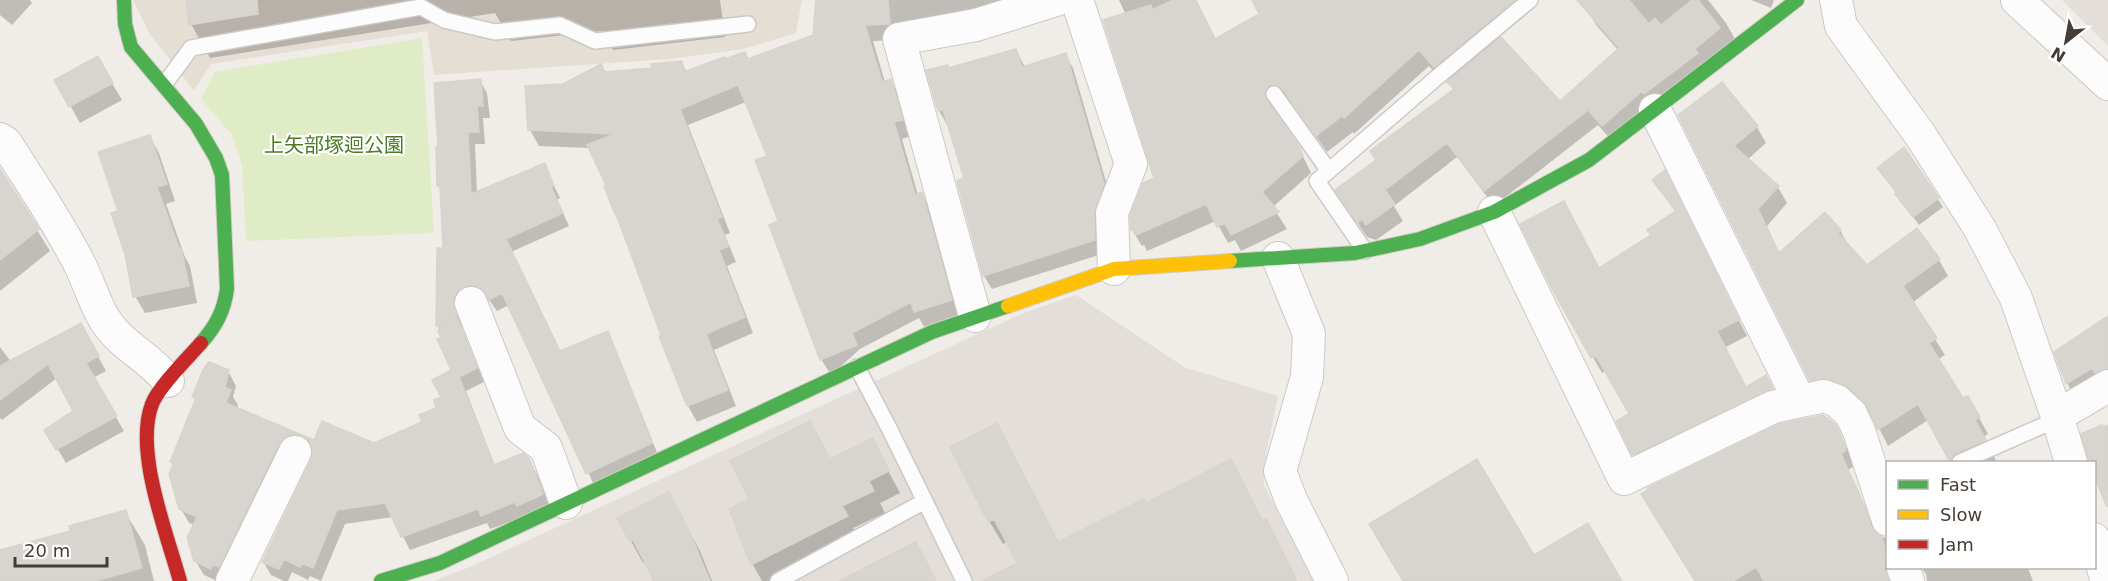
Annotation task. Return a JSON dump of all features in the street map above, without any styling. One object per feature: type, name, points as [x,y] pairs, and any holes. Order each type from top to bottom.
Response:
[{"type":"street","points":[[124,0],[125,31],[131,47],[208,140],[218,159],[222,175],[227,289],[225,306],[206,337],[168,381],[152,404],[146,440],[147,467],[180,581]]},
{"type":"street","points":[[975,316],[899,39],[976,26],[1056,0]]},
{"type":"street","points":[[1077,0],[1131,165],[1112,213],[1114,269]]},
{"type":"street","points":[[381,581],[440,563],[932,332],[1114,269],[1365,251],[1420,239],[1494,212],[1589,160],[1797,0]]},
{"type":"street","points":[[1836,0],[1842,26],[1921,136],[1980,229],[2016,298],[2072,461]]},
{"type":"street","points":[[2018,0],[2108,84]]},
{"type":"street","points":[[1655,110],[1799,400]]},
{"type":"street","points":[[0,139],[6,143],[68,243],[105,320],[119,339],[157,367],[168,381]]},
{"type":"street","points":[[1494,212],[1624,479],[1773,406],[1824,396],[1837,401],[1851,414],[1885,504]]},
{"type":"street","points":[[1278,258],[1309,334],[1307,377],[1280,471],[1291,500],[1332,581]]},
{"type":"street","points":[[471,303],[520,428],[546,448],[566,503]]},
{"type":"street","points":[[2058,417],[2108,386]]},
{"type":"street","points":[[232,581],[295,452]]},
{"type":"street","points":[[2096,545],[2107,581]]},
{"type":"lane","points":[[1365,251],[1317,181],[1530,0]]},
{"type":"lane","points":[[164,85],[191,48],[421,7],[444,20],[495,32],[560,26],[595,41],[748,24]]},
{"type":"lane","points":[[1274,94],[1329,171]]},
{"type":"lane","points":[[856,367],[889,428],[964,581]]},
{"type":"lane","points":[[1962,461],[2058,417]]},
{"type":"lane","points":[[778,581],[924,501]]},
{"type":"shaded area","points":[[133,0],[802,0],[796,33],[744,49],[670,59],[434,75],[427,31],[211,64],[194,91],[149,33]]},
{"type":"shaded area","points":[[2062,0],[2108,0],[2108,46]]},
{"type":"shaded area","points":[[1076,295],[1184,367],[1278,396],[1266,454],[1264,485],[1313,581],[434,581],[472,566],[1021,314]]},
{"type":"green space","name":"上矢部塚迴公園","points":[[422,38],[434,233],[246,241],[242,166],[232,135],[201,99],[215,72]]},
{"type":"building","points":[[186,0],[257,0],[258,14],[189,25]]},
{"type":"building","points":[[816,0],[888,0],[890,24],[865,25],[882,82],[891,79],[903,120],[894,122],[915,195],[922,192],[952,300],[914,312],[911,302],[852,333],[857,345],[820,360],[769,225],[778,221],[755,160],[767,156],[738,85],[680,109],[722,217],[717,219],[729,246],[719,250],[745,317],[706,334],[728,390],[687,406],[604,186],[606,185],[587,145],[614,134],[528,130],[525,86],[563,84],[601,64],[605,72],[652,68],[651,64],[682,61],[684,72],[745,52],[748,59],[813,35]]},
{"type":"building","points":[[1173,0],[1196,0],[1215,39],[1259,14],[1252,0],[1515,0],[1434,67],[1419,50],[1344,118],[1342,116],[1316,136],[1282,88],[1274,84],[1269,86],[1265,91],[1266,99],[1300,148],[1303,156],[1262,192],[1279,212],[1231,235],[1225,223],[1217,227],[1206,204],[1136,235],[1133,229],[1131,230],[1130,216],[1143,183],[1154,178],[1103,20],[1151,5],[1152,10]]},
{"type":"building","points":[[1577,0],[1629,0],[1649,24],[1655,18],[1661,25],[1692,0],[1698,0],[1720,28],[1695,49],[1698,53],[1644,94],[1642,91],[1602,126],[1588,110],[1484,191],[1447,143],[1385,190],[1395,204],[1366,225],[1362,219],[1357,223],[1335,190],[1376,160],[1370,151],[1454,89],[1447,82],[1501,37],[1560,101],[1619,48]]},
{"type":"building","points":[[1016,49],[1022,67],[1066,53],[1104,184],[1094,213],[1095,240],[983,276],[957,181],[963,178],[963,175],[943,110],[938,111],[926,70],[948,65],[948,68]]},
{"type":"building","points":[[98,56],[113,83],[69,107],[54,80]]},
{"type":"building","points":[[481,79],[483,106],[477,106],[479,132],[468,132],[471,194],[545,163],[554,186],[551,187],[563,213],[506,239],[560,351],[608,331],[652,443],[586,474],[502,293],[489,300],[482,289],[473,285],[464,287],[457,291],[453,300],[457,316],[436,326],[437,248],[443,248],[440,186],[437,186],[436,147],[438,147],[434,83]]},
{"type":"building","points":[[1722,82],[1758,126],[1734,146],[1779,186],[1758,209],[1779,253],[1825,212],[1841,230],[1838,233],[1867,265],[1917,228],[1940,259],[1903,286],[1937,338],[1929,343],[1963,398],[1968,396],[1980,417],[1975,420],[1986,440],[1956,453],[1949,461],[1918,404],[1878,430],[1867,406],[1849,388],[1830,379],[1810,381],[1678,115]]},
{"type":"building","points":[[150,135],[167,184],[157,187],[179,248],[181,248],[189,286],[133,297],[125,254],[111,213],[118,211],[98,152]]},
{"type":"building","points":[[1904,147],[1939,198],[1913,217],[1895,194],[1897,192],[1877,168]]},
{"type":"building","points":[[0,169],[39,229],[0,260]]},
{"type":"building","points":[[1665,170],[1739,320],[1717,331],[1746,387],[1766,375],[1773,389],[1632,455],[1616,421],[1629,414],[1596,356],[1591,358],[1552,289],[1520,224],[1564,201],[1599,268],[1651,235],[1647,230],[1676,211],[1652,180]]},
{"type":"building","points":[[2108,316],[2108,368],[2095,373],[2092,368],[2066,384],[2054,352]]},
{"type":"building","points":[[457,317],[477,368],[459,377],[494,465],[523,453],[529,458],[543,494],[517,506],[515,502],[481,516],[478,509],[401,537],[385,503],[337,510],[313,568],[302,563],[300,567],[284,559],[279,569],[262,562],[311,460],[313,451],[310,441],[293,434],[285,437],[279,444],[219,567],[213,564],[211,569],[194,561],[187,538],[197,517],[179,509],[169,474],[174,463],[170,462],[196,398],[192,397],[204,368],[209,362],[229,370],[225,387],[231,390],[226,403],[314,440],[322,421],[374,443],[422,422],[419,415],[436,408],[434,400],[441,397],[432,380],[451,370],[437,339],[441,338],[438,331],[441,329],[439,326]]},
{"type":"building","points":[[81,323],[99,356],[86,363],[117,416],[56,450],[44,430],[73,411],[48,364],[0,400],[0,366]]},
{"type":"building","points":[[1823,415],[1836,425],[1846,450],[1841,454],[1871,526],[1881,536],[1886,550],[1885,566],[1889,581],[1764,581],[1756,567],[1733,581],[1695,581],[1641,494],[1648,490],[1647,488],[1779,424]]},
{"type":"building","points":[[810,421],[830,459],[873,438],[889,471],[869,481],[874,491],[842,506],[848,516],[751,565],[729,509],[749,499],[730,461]]},
{"type":"building","points":[[997,423],[1058,542],[1144,499],[1146,503],[1231,459],[1262,520],[1266,519],[1297,581],[982,581],[1017,563],[994,519],[988,522],[950,447]]},
{"type":"building","points":[[2102,425],[2102,427],[2108,425],[2107,507],[2096,480],[2096,461],[2089,461],[2081,434]]},
{"type":"building","points":[[1477,459],[1534,555],[1588,523],[1622,581],[1403,581],[1369,524]]},
{"type":"building","points":[[669,492],[688,528],[710,581],[654,581],[633,540],[630,542],[617,518]]},
{"type":"building","points":[[126,510],[142,568],[95,581],[0,581],[0,550],[70,531],[69,526]]},
{"type":"building","points":[[916,542],[936,581],[839,581]]},
{"type":"traffic: fast","points":[[124,0],[125,24],[131,47],[196,124],[216,158],[222,175],[227,289],[219,318],[201,343]]},
{"type":"traffic: fast","points":[[1230,261],[1355,253],[1420,239],[1494,212],[1589,160],[1797,0]]},
{"type":"traffic: fast","points":[[381,581],[440,563],[932,332],[1008,306]]},
{"type":"traffic: slow","points":[[1008,306],[1114,269],[1230,261]]},
{"type":"traffic: jam","points":[[180,581],[154,492],[147,445],[148,423],[152,404],[161,389],[201,343]]}]
